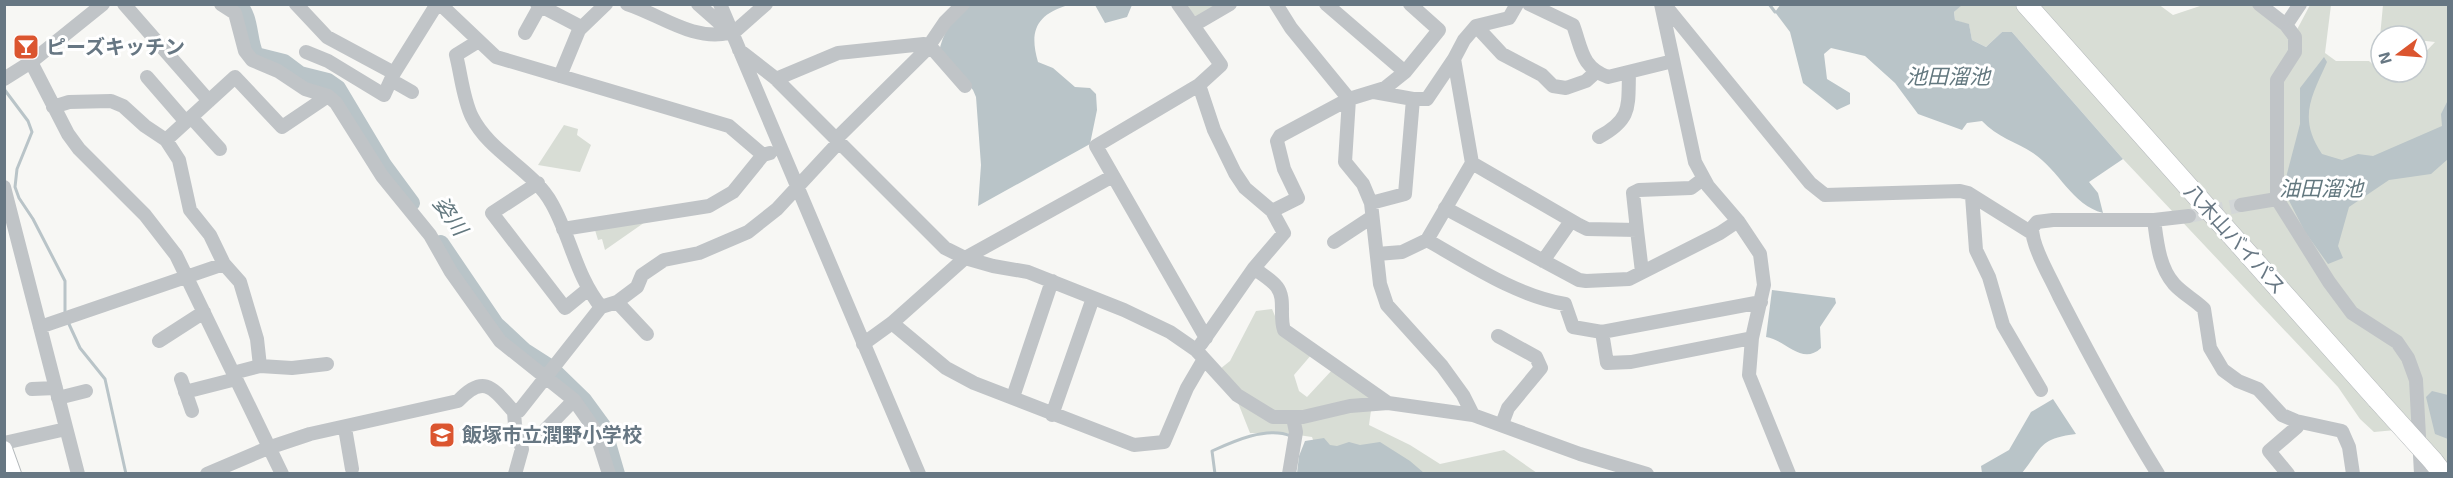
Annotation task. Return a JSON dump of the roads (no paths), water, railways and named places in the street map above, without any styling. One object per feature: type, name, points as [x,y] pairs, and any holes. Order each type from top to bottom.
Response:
[{"type":"highway","name":"八木山バイパス","points":[[2026,4],[2377,399],[2432,469]]},
{"type":"main road","points":[[4,449],[13,474]]},
{"type":"street","points":[[4,79],[31,62],[104,4]]},
{"type":"street","points":[[124,4],[209,101]]},
{"type":"street","points":[[221,4],[235,13],[245,51],[252,60],[278,71],[305,89],[328,96],[336,103],[382,176],[430,235],[461,288],[500,341],[574,400],[595,429],[609,474]]},
{"type":"street","points":[[296,4],[327,38],[392,76],[412,92]]},
{"type":"street","points":[[306,52],[328,61],[384,95],[406,49],[439,4],[477,42],[496,57],[729,126],[763,155]]},
{"type":"street","points":[[560,76],[581,27],[606,4]]},
{"type":"street","points":[[627,4],[687,30],[719,35],[731,34],[766,4]]},
{"type":"street","points":[[698,4],[731,34]]},
{"type":"street","points":[[720,4],[920,474]]},
{"type":"street","points":[[514,412],[519,411],[548,377],[601,307],[616,302],[637,287],[642,275],[664,260],[699,253],[748,232],[772,214],[837,141],[930,46],[945,22],[963,4]]},
{"type":"street","points":[[1178,4],[1221,65],[1199,85],[1096,146],[1206,338]]},
{"type":"street","points":[[1194,25],[1230,4]]},
{"type":"street","points":[[1276,4],[1291,28],[1349,99],[1345,162],[1363,184],[1371,210],[1380,284],[1387,305],[1442,366],[1463,395],[1473,415]]},
{"type":"street","points":[[1326,4],[1405,72]]},
{"type":"street","points":[[1272,212],[1298,198],[1284,170],[1277,141],[1280,136],[1349,99],[1385,88],[1405,72],[1439,30],[1410,4]]},
{"type":"street","points":[[1374,92],[1413,99],[1427,99],[1464,40],[1476,26],[1509,18],[1517,4]]},
{"type":"street","points":[[1529,4],[1573,25],[1583,60],[1596,72],[1608,77],[1673,61]]},
{"type":"street","points":[[1663,4],[1690,147],[1703,179],[1738,221],[1760,254],[1764,285],[1752,338],[1749,375],[1789,474]]},
{"type":"street","points":[[1663,4],[1810,183],[1825,195],[1960,191],[2032,233]]},
{"type":"street","points":[[2259,4],[2286,25],[2295,37],[2295,52],[2277,80],[2277,198],[2329,282],[2352,313],[2397,342],[2408,358],[2416,380],[2432,469]]},
{"type":"street","points":[[2286,25],[2300,4]]},
{"type":"street","points":[[525,33],[538,5],[581,27]]},
{"type":"street","points":[[1476,26],[1502,54],[1542,75],[1553,86],[1560,89],[1586,81],[1596,72]]},
{"type":"street","points":[[477,42],[456,55],[471,116],[484,135],[538,183],[553,204],[587,290],[601,307]]},
{"type":"street","points":[[776,79],[838,52],[930,46]]},
{"type":"street","points":[[930,46],[965,86]]},
{"type":"street","points":[[739,50],[776,79],[945,248],[965,258],[1028,272],[1170,332],[1200,354],[1224,383],[1256,409],[1273,417],[1293,418],[1350,406],[1388,403],[1473,415],[1580,454],[1647,474]]},
{"type":"street","points":[[1377,254],[1402,252],[1427,240],[1472,163],[1454,58]]},
{"type":"street","points":[[166,140],[252,60]]},
{"type":"street","points":[[31,62],[53,107],[79,149],[145,215],[166,241],[189,276],[282,474]]},
{"type":"street","points":[[1599,137],[1620,125],[1625,118],[1629,72]]},
{"type":"street","points":[[147,77],[220,149]]},
{"type":"street","points":[[235,77],[282,127],[328,96]]},
{"type":"street","points":[[892,323],[946,368],[974,383],[1013,396],[1052,415],[1134,445],[1164,442],[1206,338],[1254,268],[1284,233],[1272,212],[1245,188],[1235,173],[1214,130],[1199,85]]},
{"type":"street","points":[[1334,243],[1371,210],[1405,194],[1413,99]]},
{"type":"street","points":[[53,107],[69,102],[111,102],[123,106],[145,126],[166,140],[179,160],[190,210],[210,234],[224,264],[240,282],[250,308],[260,366]]},
{"type":"street","points":[[562,229],[710,206],[733,192],[763,155],[780,149]]},
{"type":"street","points":[[1472,163],[1587,228],[1637,230]]},
{"type":"street","points":[[863,344],[892,323],[965,258],[1113,176]]},
{"type":"street","points":[[1642,272],[1633,193],[1639,190],[1691,188],[1703,179]]},
{"type":"street","points":[[538,183],[492,213],[565,308],[587,290]]},
{"type":"street","points":[[4,187],[78,474]]},
{"type":"street","points":[[1972,196],[1976,250],[1989,277],[2003,325],[2041,390]]},
{"type":"street","points":[[2241,206],[2277,198]]},
{"type":"street","points":[[1445,208],[1579,280],[1615,282],[1629,279],[1720,233],[1738,221]]},
{"type":"street","points":[[2158,474],[2118,408],[2064,306],[2032,233],[2033,224],[2053,219],[2154,220],[2188,216]]},
{"type":"street","points":[[1543,261],[1571,220]]},
{"type":"street","points":[[2154,220],[2157,249],[2168,275],[2173,283],[2204,309],[2210,348],[2215,360],[2223,370],[2238,381],[2258,389],[2282,415],[2298,422],[2342,431],[2349,447],[2353,474]]},
{"type":"street","points":[[1427,240],[1518,290],[1538,299],[1565,304],[1573,327],[1602,332],[1761,302]]},
{"type":"street","points":[[40,327],[224,264]]},
{"type":"street","points":[[1254,268],[1278,287],[1282,299],[1280,318],[1284,330],[1388,403]]},
{"type":"street","points":[[1013,396],[1052,281]]},
{"type":"street","points":[[1052,415],[1093,298]]},
{"type":"street","points":[[616,302],[647,334]]},
{"type":"street","points":[[159,341],[204,312]]},
{"type":"street","points":[[1602,332],[1607,363],[1631,362],[1752,338]]},
{"type":"street","points":[[1498,336],[1536,357],[1541,368],[1508,408],[1502,424]]},
{"type":"street","points":[[192,411],[183,386],[235,376],[260,366],[292,368],[327,364]]},
{"type":"street","points":[[207,474],[228,470],[268,448],[310,434],[458,401],[472,387],[481,385],[491,389],[514,412],[522,449],[515,474]]},
{"type":"street","points":[[32,389],[57,393],[86,391]]},
{"type":"street","points":[[545,430],[574,400]]},
{"type":"street","points":[[1290,474],[1296,432],[1293,418]]},
{"type":"street","points":[[2288,474],[2269,451],[2297,427],[2298,422]]},
{"type":"street","points":[[345,428],[352,469]]},
{"type":"street","points":[[4,443],[66,429]]},
{"type":"water","name":"池田溜池","points":[[1781,4],[1962,5],[1954,12],[1955,20],[1969,24],[1972,40],[1986,47],[2002,32],[2012,32],[2123,159],[2089,182],[2098,193],[2103,213],[2083,203],[2051,168],[2033,153],[2000,135],[1982,121],[1967,123],[1962,130],[1918,114],[1895,83],[1865,56],[1831,48],[1824,54],[1827,79],[1850,93],[1850,104],[1837,110],[1803,83],[1790,32],[1775,12]]},
{"type":"water","points":[[968,5],[1068,5],[1049,14],[1038,26],[1034,41],[1038,62],[1053,68],[1075,87],[1090,88],[1096,94],[1097,110],[1090,144],[978,206],[981,165],[976,97],[973,90],[939,53],[949,26]]},
{"type":"water","points":[[1095,5],[1132,5],[1127,17],[1105,23]]},
{"type":"water","name":"油田溜池","points":[[2324,57],[2327,62],[2312,97],[2309,119],[2310,130],[2322,154],[2342,160],[2358,154],[2373,156],[2442,126],[2441,114],[2448,100],[2448,159],[2431,174],[2389,180],[2349,207],[2338,246],[2343,258],[2328,264],[2305,232],[2283,189],[2300,124],[2300,88]]},
{"type":"water","points":[[1772,290],[1835,298],[1836,303],[1820,327],[1821,348],[1814,353],[1801,353],[1766,337]]},
{"type":"water","points":[[2432,391],[2448,395],[2448,439],[2435,434],[2426,397]]},
{"type":"water","points":[[2053,399],[2076,434],[2048,442],[2038,451],[2022,473],[1982,473],[1981,466],[2009,450],[2031,412]]},
{"type":"water","points":[[1324,438],[1330,445],[1337,446],[1349,442],[1360,445],[1380,442],[1424,473],[1297,473],[1299,456],[1305,441]]},
{"type":"waterway","name":"姿川","points":[[238,4],[246,15],[256,55],[284,62],[300,74],[328,81],[338,88],[384,165],[412,203]]},
{"type":"waterway","points":[[1769,4],[1775,12]]},
{"type":"waterway","points":[[4,89],[28,121],[32,132],[17,169],[15,187],[65,281],[65,313]]},
{"type":"waterway","name":"姿川","points":[[441,243],[496,324],[525,351],[550,367],[584,400],[603,426],[617,474]]},
{"type":"waterway","points":[[68,322],[80,348],[105,379],[126,474]]},
{"type":"waterway","points":[[1215,474],[1212,451],[1240,439],[1261,434],[1282,433],[1291,436]]},
{"type":"tunnel","points":[[2189,216],[2241,205]]},
{"type":"place","name":"ピーズキッチン","points":[[26,47]]},
{"type":"place","name":"飯塚市立潤野小学校","points":[[442,435]]}]
